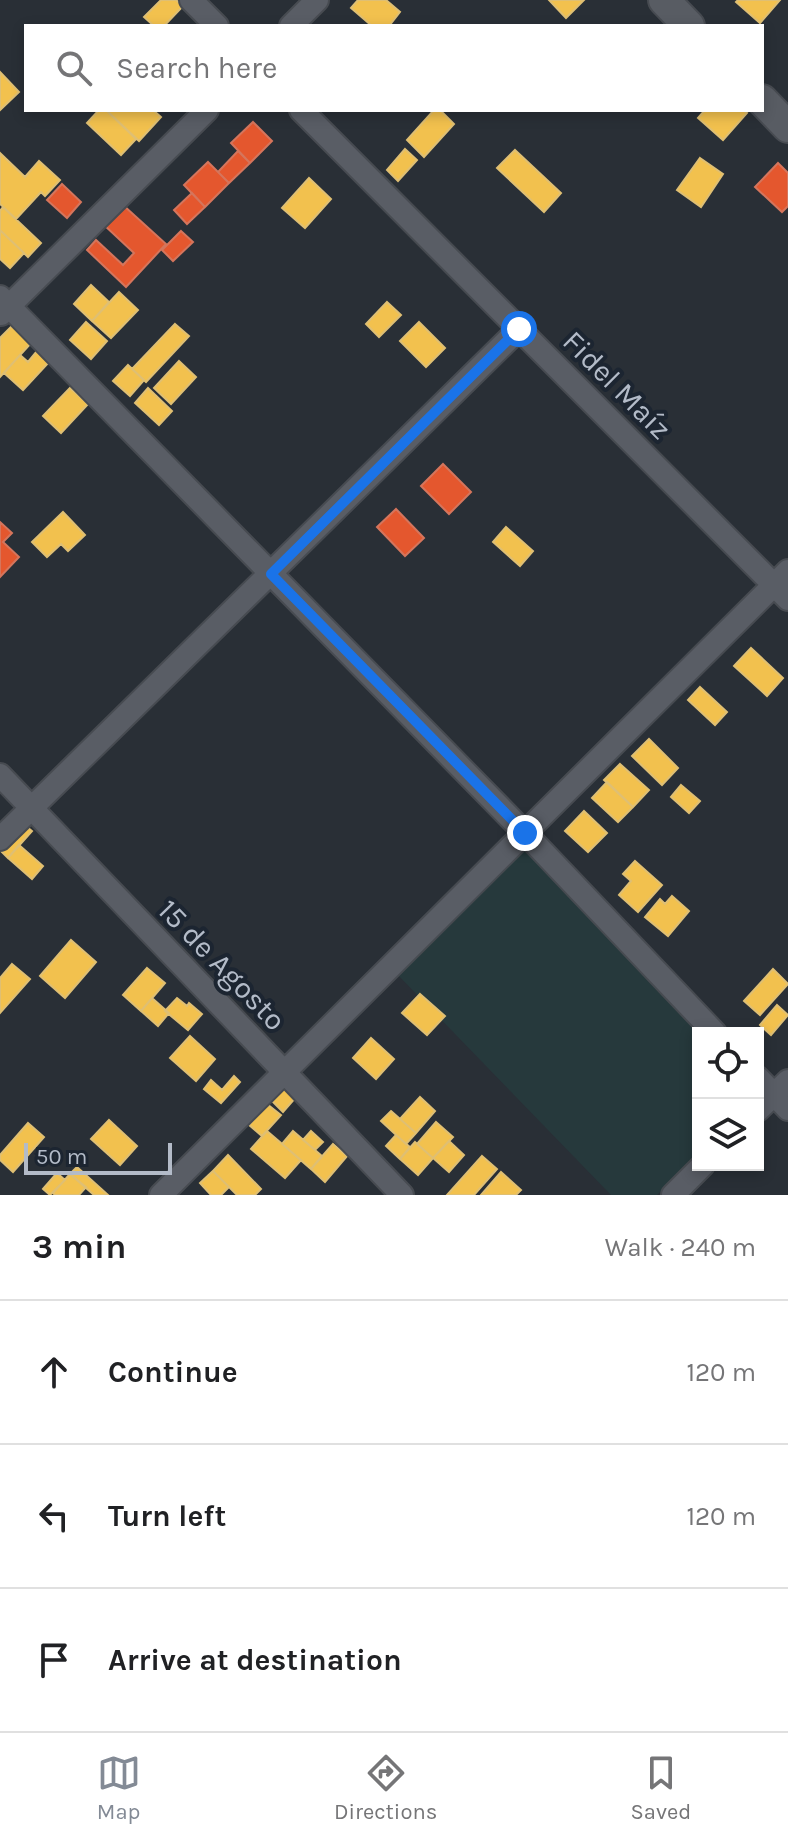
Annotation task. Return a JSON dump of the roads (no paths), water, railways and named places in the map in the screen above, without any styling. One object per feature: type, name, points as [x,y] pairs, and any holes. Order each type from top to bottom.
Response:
[{"type":"main road","points":[[664,0],[687,24]]},
{"type":"main road","points":[[764,102],[788,127]]},
{"type":"street","points":[[191,0],[215,24]]},
{"type":"street","points":[[293,24],[317,0]]},
{"type":"street","points":[[205,112],[3,306],[525,833],[709,1027]]},
{"type":"street","name":"Fidel Maíz","points":[[303,112],[519,329],[783,585]]},
{"type":"street","points":[[0,839],[519,329]]},
{"type":"street","points":[[161,1195],[525,833],[783,585]]},
{"type":"street","name":"15 de Agosto","points":[[0,775],[402,1195]]},
{"type":"street","points":[[673,1195],[697,1171]]}]
